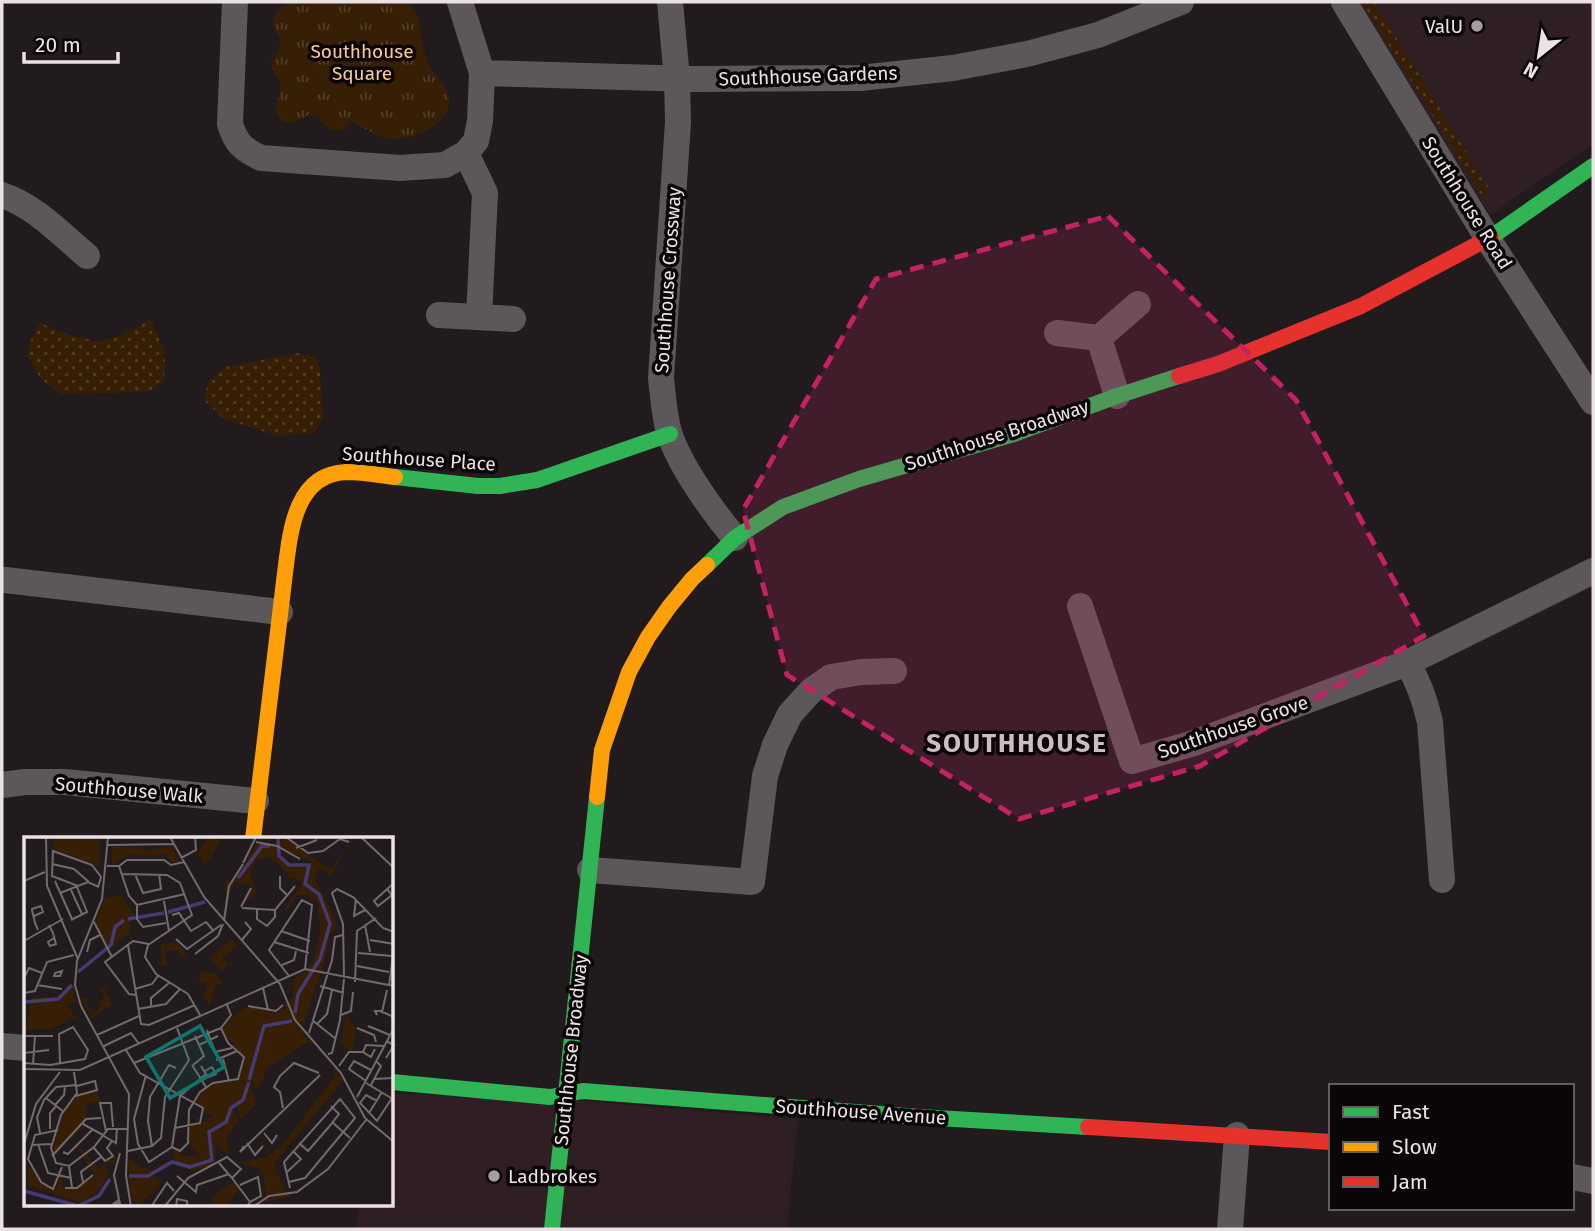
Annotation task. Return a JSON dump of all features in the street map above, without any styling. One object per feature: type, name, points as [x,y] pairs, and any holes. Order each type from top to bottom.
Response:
[{"type":"street","points":[[235,2],[230,124],[235,139],[247,152],[261,158],[400,168],[445,165],[466,153],[476,141],[482,73],[460,2]]},
{"type":"street","name":"Southhouse Crossway","points":[[670,2],[678,122],[661,378],[663,404],[670,434],[681,458],[735,538]]},
{"type":"street","name":"Southhouse Gardens","points":[[677,79],[860,78],[953,68],[1027,54],[1098,35],[1181,2]]},
{"type":"street","name":"Southhouse Road","points":[[1344,2],[1488,239],[1593,402]]},
{"type":"street","points":[[482,73],[677,79]]},
{"type":"street","points":[[466,153],[485,193],[479,317]]},
{"type":"street","name":"Southhouse Broadway","points":[[552,1229],[602,750],[629,672],[648,637],[692,579],[735,538],[782,507],[859,479],[1014,434],[1117,396],[1218,364],[1361,306],[1488,239],[1593,166]]},
{"type":"street","points":[[2,195],[32,210],[87,256]]},
{"type":"street","points":[[1057,333],[1099,338],[1138,304]]},
{"type":"street","points":[[439,315],[513,320]]},
{"type":"street","points":[[1099,338],[1117,396]]},
{"type":"street","name":"Southhouse Place","points":[[253,837],[280,612],[296,512],[305,493],[315,482],[327,475],[347,472],[500,486],[537,480],[670,434]]},
{"type":"street","name":"Southhouse Grove","points":[[1080,606],[1132,761],[1207,739],[1406,663],[1593,571]]},
{"type":"street","points":[[5,580],[280,612]]},
{"type":"street","points":[[1406,663],[1417,679],[1430,722],[1442,880]]},
{"type":"street","points":[[590,870],[752,882],[765,776],[775,745],[790,714],[811,691],[831,677],[861,672],[894,671]]},
{"type":"street","name":"Southhouse Walk","points":[[2,785],[65,782],[256,802]]},
{"type":"street","points":[[2,1046],[24,1048]]},
{"type":"street","name":"Southhouse Avenue","points":[[394,1082],[550,1097],[583,1091],[920,1117],[1329,1142]]},
{"type":"street","points":[[1230,1229],[1237,1135]]},
{"type":"street","points":[[1574,1177],[1593,1181]]},
{"type":"highlighted area","points":[[1108,216],[1296,400],[1424,636],[1200,766],[1019,819],[787,675],[743,510],[876,279]]},
{"type":"shaded area","points":[[1355,2],[1593,2],[1593,145],[1490,215]]},
{"type":"shaded area","points":[[394,1093],[580,1101],[798,1119],[787,1229],[356,1229],[359,1206],[394,1206]]},
{"type":"green space","name":"Southhouse Square","points":[[292,2],[407,2],[419,19],[429,66],[448,93],[448,107],[444,116],[427,131],[394,139],[385,138],[351,121],[344,130],[332,131],[317,117],[308,115],[292,122],[280,118],[275,106],[280,85],[270,65],[280,44],[273,23],[275,15]]},
{"type":"green space","points":[[1362,2],[1374,2],[1491,191],[1482,196]]},
{"type":"green space","points":[[150,319],[165,350],[164,381],[148,392],[62,394],[41,379],[28,357],[30,342],[40,323],[70,335],[99,342],[123,334]]},
{"type":"green space","points":[[298,353],[314,357],[320,369],[323,419],[313,434],[275,435],[224,419],[204,400],[209,381],[226,367]]},
{"type":"traffic: fast","points":[[1491,237],[1593,166]]},
{"type":"traffic: fast","points":[[707,565],[735,538],[783,507],[859,479],[1014,434],[1179,376]]},
{"type":"traffic: fast","points":[[395,477],[500,486],[537,480],[670,434]]},
{"type":"traffic: fast","points":[[552,1229],[597,797]]},
{"type":"traffic: fast","points":[[394,1082],[550,1097],[583,1091],[1088,1127]]},
{"type":"traffic: slow","points":[[253,837],[287,558],[298,509],[315,483],[329,475],[352,472],[395,477]]},
{"type":"traffic: slow","points":[[597,797],[602,750],[629,672],[648,637],[669,607],[707,565]]},
{"type":"traffic: jam","points":[[1179,376],[1218,364],[1361,306],[1491,237]]},
{"type":"traffic: jam","points":[[1088,1127],[1329,1142]]},
{"type":"place","name":"ValU","points":[[1477,26]]},
{"type":"place","name":"Ladbrokes","points":[[494,1176]]},
{"type":"district","name":"SOUTHHOUSE","points":[[1017,743]]}]
